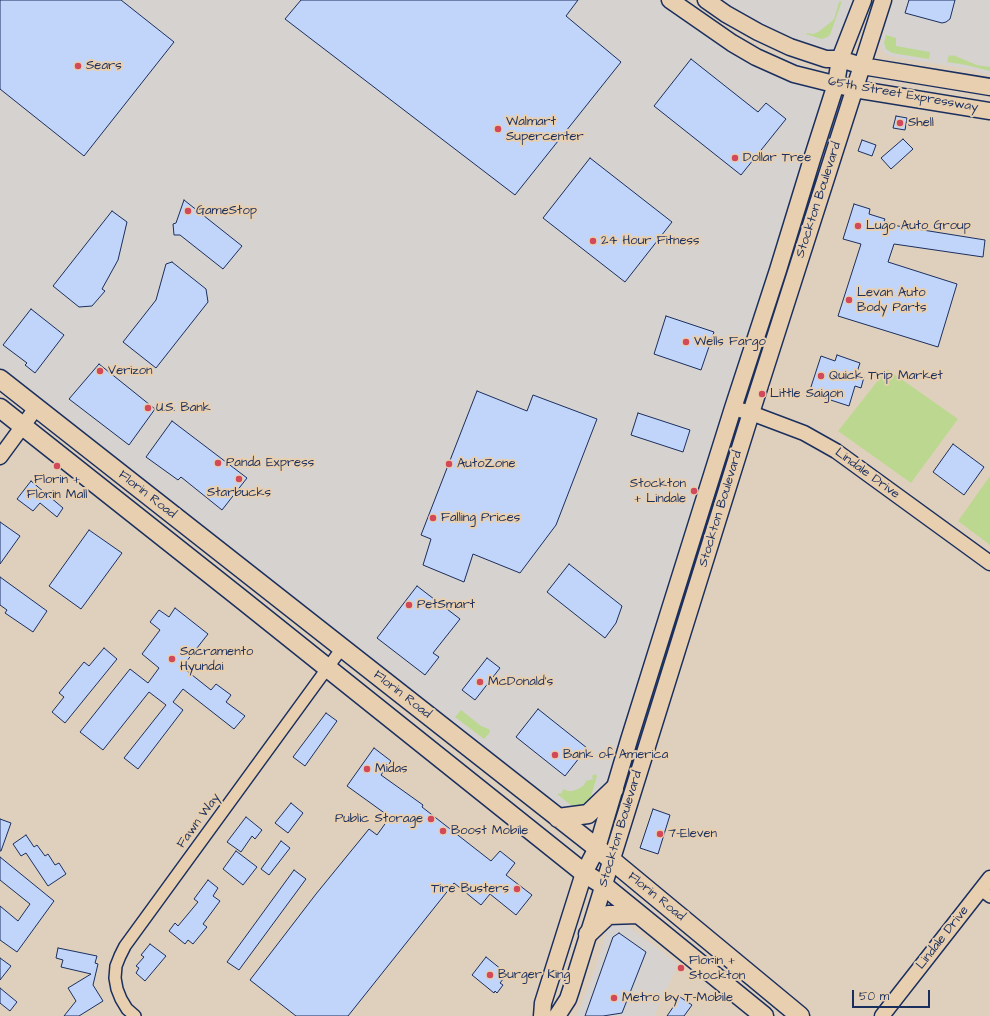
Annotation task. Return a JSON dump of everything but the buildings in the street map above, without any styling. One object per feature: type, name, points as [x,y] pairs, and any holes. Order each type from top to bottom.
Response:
[{"type":"main road","name":"65th Street Expressway","points":[[670,0],[732,43],[756,57],[794,74],[854,89],[989,110]]},
{"type":"main road","name":"65th Street Expressway","points":[[706,0],[726,14],[758,32],[790,47],[826,58],[840,59],[862,66],[990,87]]},
{"type":"main road","name":"Stockton Boulevard","points":[[542,1016],[543,1003],[584,873],[597,848],[667,616],[836,84],[840,59],[863,0]]},
{"type":"main road","name":"Stockton Boulevard","points":[[557,1016],[568,999],[751,413],[883,0]]},
{"type":"main road","name":"Florin Road","points":[[0,379],[597,848],[800,1016]]},
{"type":"main road","name":"Florin Road","points":[[0,408],[584,873],[603,886],[764,1016]]},
{"type":"main road","points":[[558,818],[588,814],[614,789]]},
{"type":"main road","points":[[588,934],[608,915],[638,914]]},
{"type":"street","points":[[0,457],[36,408]]},
{"type":"street","name":"Lindale Drive","points":[[733,408],[751,413],[804,433],[836,451],[990,563]]},
{"type":"street","name":"Fawn Way","points":[[135,1016],[127,1009],[121,999],[115,978],[116,966],[125,946],[342,648]]},
{"type":"street","name":"Lindale Drive","points":[[882,1016],[986,893],[990,878]]},
{"type":"shaded area","points":[[0,0],[676,0],[737,41],[829,76],[836,84],[614,789],[558,818],[0,376]]},
{"type":"shaded area","points":[[701,0],[866,0],[847,61],[787,43]]},
{"type":"shaded area","points":[[892,0],[990,0],[990,75],[969,69],[889,56],[882,51],[880,44]]},
{"type":"shaded area","points":[[620,920],[678,964],[654,1016],[577,1016],[598,962],[608,926]]},
{"type":"green space","points":[[842,1],[830,35],[822,39],[806,34],[818,32],[831,22],[834,19],[839,2]]},
{"type":"green space","points":[[886,35],[896,38],[896,46],[930,52],[929,59],[892,53],[886,49],[884,43]]},
{"type":"green space","points":[[949,55],[953,55],[977,65],[990,67],[990,71],[947,62]]},
{"type":"green space","points":[[887,369],[958,419],[911,483],[838,431]]},
{"type":"green space","points":[[990,476],[990,545],[958,521]]},
{"type":"green space","points":[[461,710],[481,726],[489,729],[490,732],[484,739],[455,717]]},
{"type":"green space","points":[[595,774],[597,776],[589,803],[581,807],[572,806],[557,794],[562,793],[563,789],[573,791],[580,788],[586,781],[593,779],[592,776]]},
{"type":"place","name":"Sears","points":[[78,66]]},
{"type":"place","name":"Shell","points":[[900,123]]},
{"type":"place","name":"Walmart Supercenter","points":[[498,129]]},
{"type":"place","name":"Dollar Tree","points":[[735,158]]},
{"type":"place","name":"GameStop","points":[[188,211]]},
{"type":"place","name":"Lugo Auto Group","points":[[858,226]]},
{"type":"place","name":"24 Hour Fitness","points":[[593,241]]},
{"type":"place","name":"Levan Auto Body Parts","points":[[849,300]]},
{"type":"place","name":"Wells Fargo","points":[[686,342]]},
{"type":"place","name":"Verizon","points":[[100,371]]},
{"type":"place","name":"Quick Trip Market","points":[[821,376]]},
{"type":"place","name":"Little Saigon","points":[[762,394]]},
{"type":"place","name":"U.S. Bank","points":[[148,408]]},
{"type":"place","name":"Panda Express","points":[[218,463]]},
{"type":"place","name":"AutoZone","points":[[449,464]]},
{"type":"place","name":"Florin + Florin Mall","points":[[57,466]]},
{"type":"place","name":"Starbucks","points":[[239,479]]},
{"type":"place","name":"Stockton + Lindale","points":[[694,491]]},
{"type":"place","name":"Falling Prices","points":[[433,518]]},
{"type":"place","name":"PetSmart","points":[[409,605]]},
{"type":"place","name":"Sacramento Hyundai","points":[[172,659]]},
{"type":"place","name":"McDonald's","points":[[480,682]]},
{"type":"place","name":"Bank of America","points":[[555,755]]},
{"type":"place","name":"Midas","points":[[367,769]]},
{"type":"place","name":"Public Storage","points":[[431,819]]},
{"type":"place","name":"Boost Mobile","points":[[443,831]]},
{"type":"place","name":"7-Eleven","points":[[660,834]]},
{"type":"place","name":"Tire Busters","points":[[517,889]]},
{"type":"place","name":"Florin + Stockton","points":[[681,968]]},
{"type":"place","name":"Burger King","points":[[490,975]]},
{"type":"place","name":"Metro by T-Mobile","points":[[614,998]]}]
